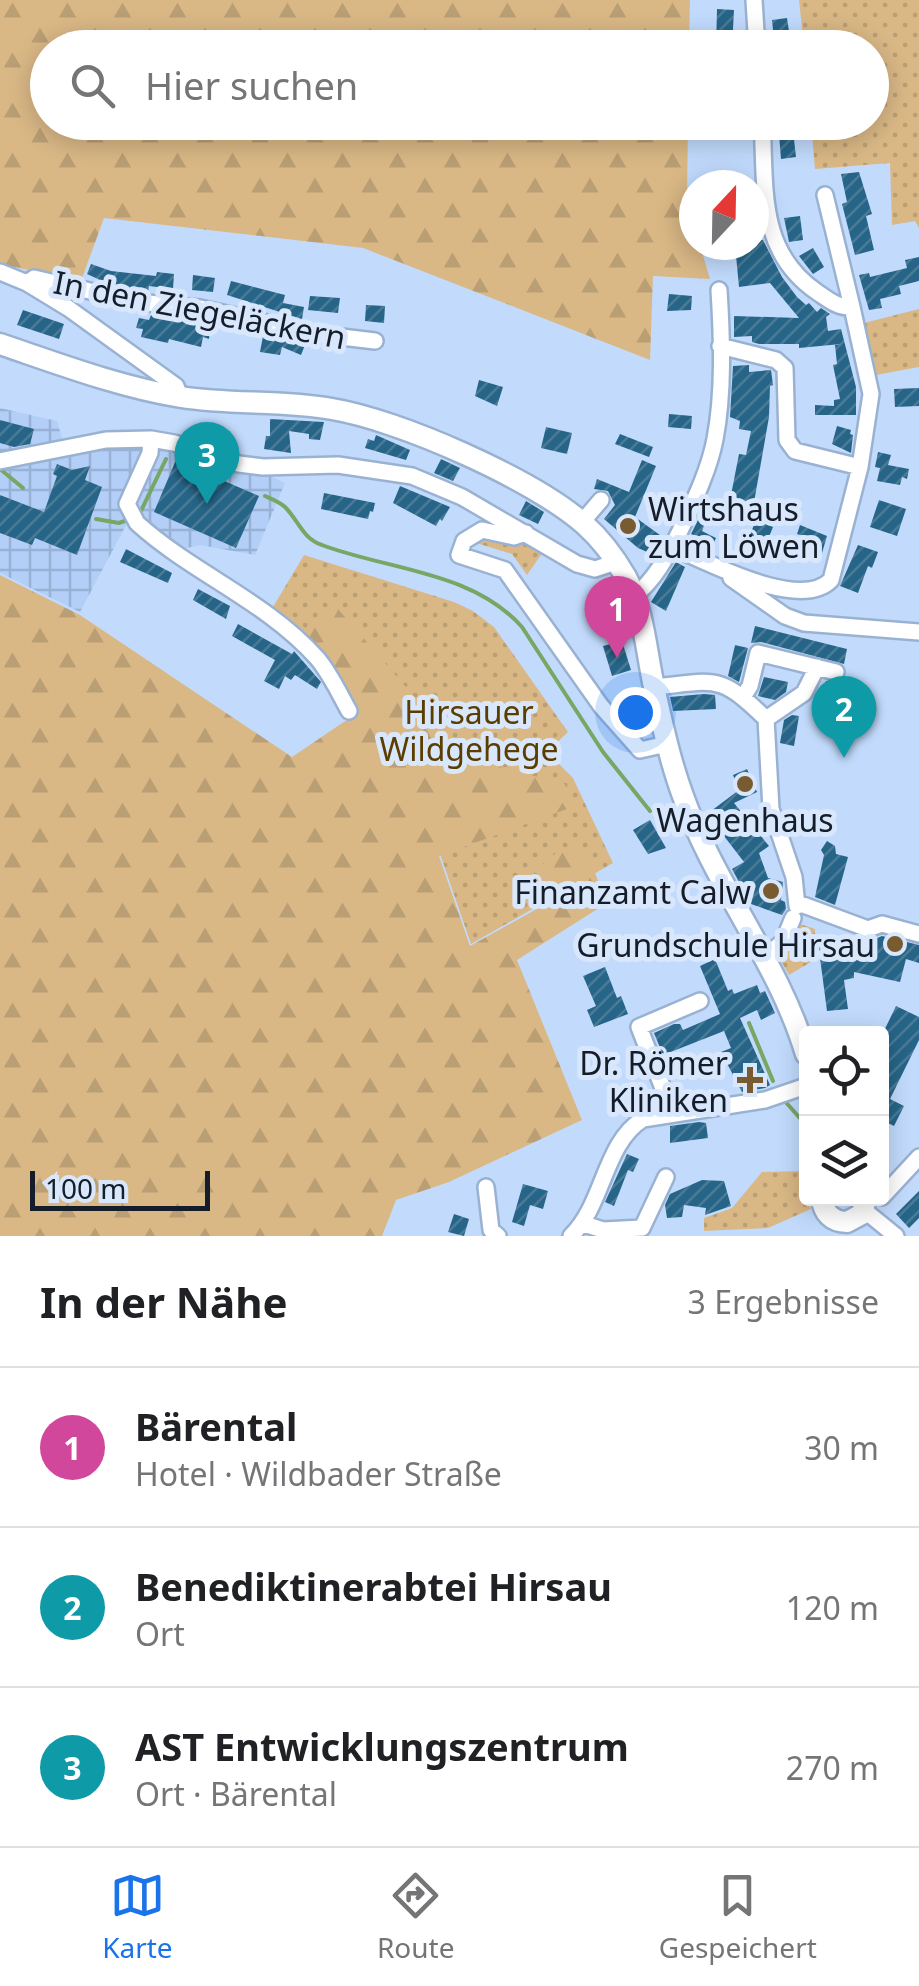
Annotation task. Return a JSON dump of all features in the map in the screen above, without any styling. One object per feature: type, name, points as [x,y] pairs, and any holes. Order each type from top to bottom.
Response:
[{"type":"main road","points":[[0,344],[118,382],[180,396],[314,406],[368,417],[520,482],[582,522],[616,562],[634,596],[683,798],[704,849],[788,1004],[799,1035]]},
{"type":"main road","points":[[824,1206],[839,1228],[867,1209]]},
{"type":"street","points":[[754,0],[756,30]]},
{"type":"street","points":[[763,140],[768,218],[782,258],[808,286],[841,308],[852,307]]},
{"type":"street","points":[[672,546],[728,571],[781,588],[814,592],[831,580],[860,468],[871,394],[826,196]]},
{"type":"street","points":[[0,272],[28,283],[90,323],[176,386],[180,396]]},
{"type":"street","name":"In den Ziegeläckern","points":[[28,283],[34,278],[138,302],[200,308],[316,334],[375,341]]},
{"type":"street","points":[[634,596],[649,584],[672,546],[694,501],[715,442],[719,290]]},
{"type":"street","points":[[720,346],[776,360],[785,368],[787,440],[795,451],[860,468]]},
{"type":"street","points":[[150,439],[150,453],[129,496],[133,518],[298,640],[326,670],[349,711]]},
{"type":"street","points":[[1,460],[106,440],[150,439],[263,468],[338,465],[412,476],[449,490],[577,564],[595,569],[616,562]]},
{"type":"street","points":[[582,522],[601,500]]},
{"type":"street","points":[[526,534],[514,537],[482,530],[464,540],[459,555],[505,570],[601,706],[640,750],[667,744]]},
{"type":"street","points":[[728,571],[728,575],[764,602],[804,623],[919,632]]},
{"type":"street","points":[[743,697],[750,686],[758,653],[836,672]]},
{"type":"street","points":[[766,720],[804,693],[817,667]]},
{"type":"street","points":[[654,687],[709,680],[743,697],[766,720],[771,810],[794,877],[796,909],[783,942],[763,958]]},
{"type":"street","points":[[796,909],[868,928],[882,924],[919,934]]},
{"type":"street","points":[[676,1113],[639,1027],[700,1001]]},
{"type":"street","points":[[571,1236],[584,1224],[626,1129],[643,1119],[765,1100],[799,1088]]},
{"type":"street","points":[[896,1236],[867,1209],[919,1157]]},
{"type":"street","points":[[584,1224],[602,1230],[642,1228],[666,1177]]},
{"type":"street","points":[[889,1181],[898,1178]]},
{"type":"street","points":[[486,1187],[491,1230],[498,1236]]},
{"type":"shaded area","points":[[0,408],[57,421],[66,451],[139,444],[166,447],[267,474],[285,483],[255,555],[200,545],[179,550],[133,512],[80,612],[0,573]]},
{"type":"green space","points":[[0,0],[690,0],[689,30],[30,30],[30,140],[688,140],[687,170],[679,170],[679,260],[704,260],[710,279],[653,276],[650,360],[363,248],[104,218],[81,281],[0,264]]},
{"type":"green space","points":[[799,0],[919,0],[919,228],[915,221],[892,225],[890,163],[815,169],[812,140],[889,140],[889,30],[802,30]]},
{"type":"green space","points":[[919,309],[919,367],[876,375],[864,323]]},
{"type":"green space","points":[[489,534],[530,544],[543,552],[527,575],[512,554],[470,541]]},
{"type":"green space","name":"Hirsauer Wildgehege","points":[[304,555],[454,602],[494,627],[568,732],[547,752],[573,778],[613,863],[471,944],[439,851],[320,645],[273,607]]},
{"type":"green space","points":[[0,575],[80,615],[292,757],[357,713],[334,671],[307,636],[331,601],[460,749],[508,770],[564,783],[575,806],[439,856],[470,946],[542,906],[539,868],[559,850],[585,848],[607,903],[517,960],[582,1120],[449,1182],[396,1200],[382,1236],[0,1236]]},
{"type":"green space","points":[[797,923],[815,929],[816,959],[789,975],[780,959]]},
{"type":"green space","points":[[799,1171],[799,1206],[811,1209],[768,1228],[704,1231],[704,1218],[732,1208],[762,1172]]},
{"type":"building","points":[[717,9],[734,10],[733,30],[716,30]]},
{"type":"building","points":[[787,18],[789,30],[773,30],[772,20]]},
{"type":"building","points":[[779,140],[794,140],[796,157],[781,159]]},
{"type":"building","points":[[859,172],[872,214],[866,216],[874,250],[855,255],[842,204],[847,202],[841,174]]},
{"type":"building","points":[[800,216],[803,240],[789,242],[784,218]]},
{"type":"building","points":[[813,248],[824,267],[813,274],[799,256]]},
{"type":"building","points":[[769,252],[797,297],[817,312],[821,308],[830,314],[826,317],[828,331],[841,329],[856,387],[856,415],[815,415],[815,405],[834,406],[834,400],[840,399],[833,365],[837,364],[835,345],[841,344],[799,348],[799,344],[759,344],[752,342],[752,336],[734,337],[734,316],[799,318],[770,283],[739,287],[736,260],[769,260]]},
{"type":"building","points":[[919,257],[919,281],[899,286],[901,294],[880,299],[882,308],[869,310],[859,275],[869,273],[870,277],[907,268],[905,260]]},
{"type":"building","points":[[91,264],[111,271],[174,274],[173,289],[149,286],[148,292],[109,284],[87,274]]},
{"type":"building","points":[[193,275],[215,278],[213,292],[192,290]]},
{"type":"building","points":[[231,281],[285,295],[283,303],[304,307],[302,319],[227,295]]},
{"type":"building","points":[[669,294],[692,296],[691,310],[667,311]]},
{"type":"building","points":[[310,296],[340,298],[338,313],[308,310]]},
{"type":"building","points":[[366,305],[385,306],[384,323],[365,321]]},
{"type":"building","points":[[23,310],[64,324],[59,339],[17,325]]},
{"type":"building","points":[[151,315],[210,325],[209,339],[203,337],[201,347],[141,337],[143,329],[136,328],[139,318],[149,320]]},
{"type":"building","points":[[263,336],[305,345],[301,355],[282,347],[280,355],[260,352]]},
{"type":"building","points":[[749,365],[749,372],[771,370],[773,385],[753,508],[737,504],[735,511],[724,509],[727,494],[731,495],[739,454],[746,455],[751,431],[739,429],[740,421],[730,417],[733,366]]},
{"type":"building","points":[[479,380],[503,387],[497,406],[475,396]]},
{"type":"building","points":[[919,388],[919,406],[895,407],[894,389]]},
{"type":"building","points":[[669,414],[692,416],[691,429],[668,427]]},
{"type":"building","points":[[270,419],[324,422],[320,440],[289,431],[291,453],[264,449],[266,436],[270,436]]},
{"type":"building","points":[[0,420],[34,429],[30,444],[14,447],[0,443]]},
{"type":"building","points":[[837,426],[851,430],[851,453],[832,444]]},
{"type":"building","points":[[546,427],[572,433],[567,454],[541,448]]},
{"type":"building","points":[[620,434],[653,447],[649,457],[615,444]]},
{"type":"building","points":[[376,435],[410,450],[406,460],[365,448],[368,439],[374,441]]},
{"type":"building","points":[[878,452],[891,455],[888,465],[909,469],[907,479],[902,477],[900,485],[877,481]]},
{"type":"building","points":[[441,459],[460,468],[453,481],[434,473]]},
{"type":"building","points":[[176,460],[259,496],[236,548],[154,512]]},
{"type":"building","points":[[642,460],[656,466],[635,517],[664,538],[654,555],[638,548],[604,519],[615,505],[608,491],[594,489],[597,479],[629,492]]},
{"type":"building","points":[[57,464],[72,470],[90,466],[85,480],[102,487],[77,555],[35,538],[32,545],[0,533],[0,495],[44,512],[57,476],[53,474]]},
{"type":"building","points":[[400,486],[450,507],[442,521],[436,526],[393,503]]},
{"type":"building","points":[[324,493],[375,503],[373,512],[370,511],[368,519],[321,509]]},
{"type":"building","points":[[879,500],[906,509],[897,536],[870,527]]},
{"type":"building","points":[[526,501],[544,512],[538,524],[519,515]]},
{"type":"building","points":[[698,520],[705,523],[702,531],[716,538],[711,549],[696,542],[698,537],[691,534]]},
{"type":"building","points":[[756,520],[773,527],[767,542],[773,545],[769,556],[745,547]]},
{"type":"building","points":[[800,525],[827,536],[822,553],[800,546]]},
{"type":"building","points":[[858,545],[878,552],[858,593],[840,586]]},
{"type":"building","points":[[126,549],[172,573],[168,583],[120,562]]},
{"type":"building","points":[[676,562],[685,567],[666,611],[651,602]]},
{"type":"building","points":[[198,589],[230,606],[226,619],[193,600]]},
{"type":"building","points":[[238,624],[292,654],[294,651],[321,682],[317,689],[295,675],[291,680],[285,676],[279,689],[264,681],[275,660],[232,636]]},
{"type":"building","points":[[755,626],[847,649],[844,664],[761,642],[751,643]]},
{"type":"building","points":[[622,641],[631,670],[612,676],[603,646]]},
{"type":"building","points":[[735,645],[748,648],[739,682],[728,676]]},
{"type":"building","points":[[764,677],[788,682],[786,692],[775,700],[758,696]]},
{"type":"building","points":[[846,677],[850,679],[848,684],[870,690],[867,700],[824,688],[826,681],[838,683]]},
{"type":"building","points":[[715,695],[716,709],[673,711],[670,697]]},
{"type":"building","points":[[799,716],[794,746],[780,743],[784,720]]},
{"type":"building","points":[[747,769],[757,792],[734,803],[769,846],[759,853],[768,878],[783,882],[781,900],[786,909],[782,915],[751,904],[732,869],[744,862],[707,814],[739,790],[733,775]]},
{"type":"building","points":[[650,820],[666,848],[648,854],[633,830]]},
{"type":"building","points":[[827,841],[835,846],[836,854],[848,857],[835,905],[815,897],[824,855],[821,850]]},
{"type":"building","points":[[882,936],[919,945],[919,963],[906,959],[900,982],[854,972],[854,978],[844,980],[848,1009],[827,1011],[818,943],[833,943],[834,958],[867,954],[872,940]]},
{"type":"building","points":[[715,959],[728,991],[732,989],[734,994],[757,985],[760,993],[765,991],[775,1013],[761,1020],[757,1010],[740,1018],[770,1085],[765,1088],[742,1092],[721,1052],[731,1048],[724,1031],[663,1055],[654,1033],[674,1024],[680,1024],[683,1030],[720,1014],[700,966]]},
{"type":"building","points":[[605,967],[628,1014],[594,1027],[587,1010],[596,1006],[583,976]]},
{"type":"building","points":[[896,1006],[919,1017],[919,1040],[890,1099],[904,1106],[894,1126],[889,1124],[886,1026]]},
{"type":"building","points":[[706,1123],[708,1138],[670,1143],[670,1126]]},
{"type":"building","points":[[627,1154],[639,1159],[633,1172],[628,1170],[614,1206],[605,1202]]},
{"type":"building","points":[[702,1180],[724,1181],[731,1206],[705,1215],[706,1208],[684,1205],[682,1217],[667,1218],[665,1205],[670,1194]]},
{"type":"building","points":[[523,1184],[548,1191],[543,1209],[530,1205],[524,1226],[512,1222]]},
{"type":"building","points":[[919,1191],[919,1218],[909,1228],[896,1214]]},
{"type":"building","points":[[454,1214],[469,1219],[464,1236],[448,1232]]},
{"type":"waterway","points":[[139,515],[166,459]]},
{"type":"waterway","points":[[0,469],[23,488]]},
{"type":"waterway","points":[[265,496],[285,507],[315,542],[454,583],[502,608],[522,627],[603,752],[650,811]]},
{"type":"waterway","points":[[96,519],[119,523],[130,519]]},
{"type":"waterway","points":[[749,1023],[773,1081]]},
{"type":"waterway","points":[[783,1099],[799,1117]]},
{"type":"place","name":"AST Entwicklungszentrum","points":[[207,504]]},
{"type":"place","name":"Wirtshaus zum Löwen","points":[[628,526]]},
{"type":"place","name":"Bärental","points":[[617,658]]},
{"type":"place","name":"Benediktinerabtei Hirsau","points":[[844,758]]},
{"type":"place","name":"Wagenhaus","points":[[745,784]]},
{"type":"place","name":"Finanzamt Calw","points":[[771,891]]},
{"type":"place","name":"Grundschule Hirsau","points":[[895,944]]},
{"type":"place","name":"Dr. Römer Kliniken","points":[[750,1080]]}]
